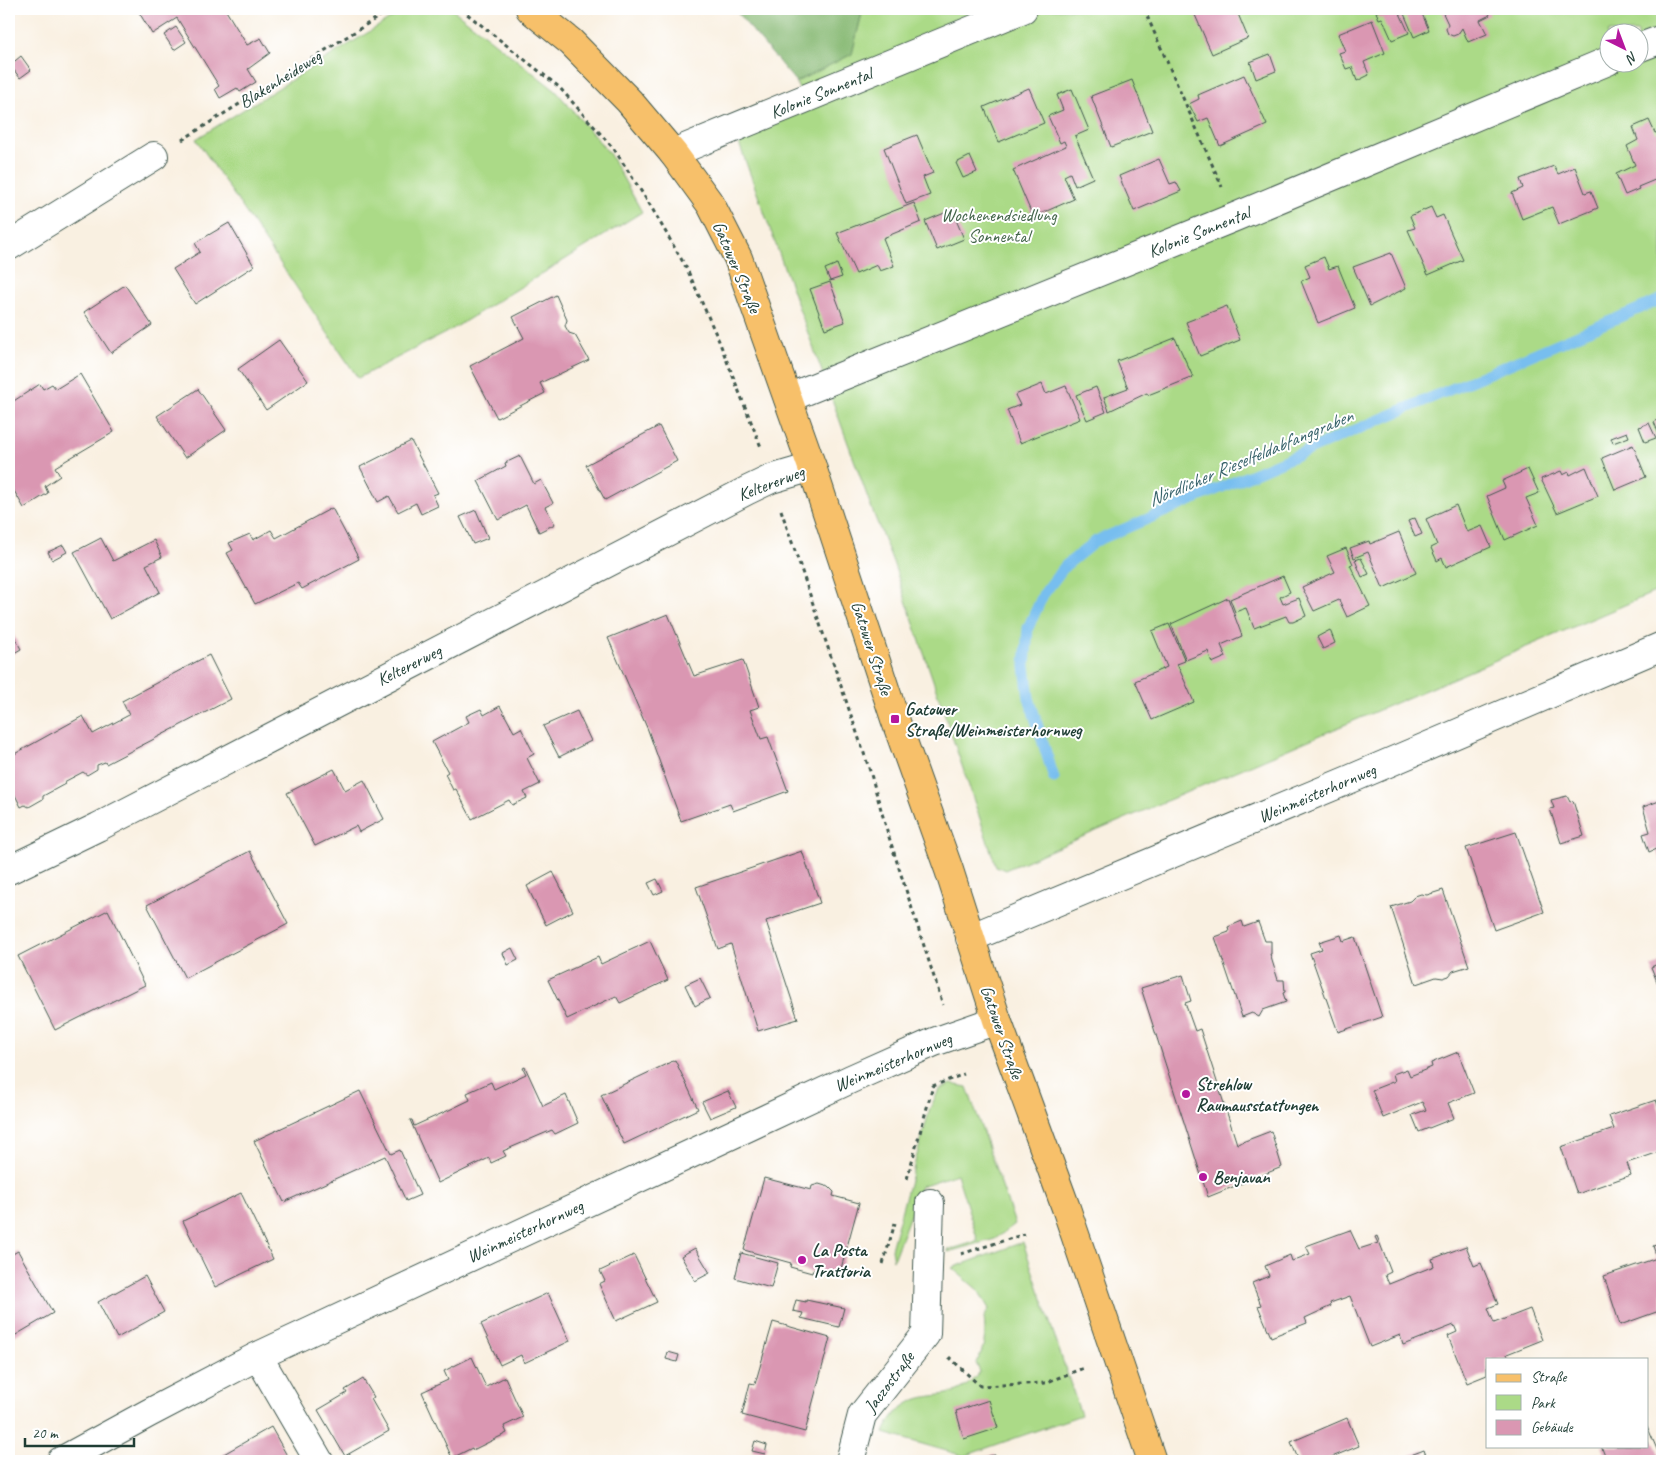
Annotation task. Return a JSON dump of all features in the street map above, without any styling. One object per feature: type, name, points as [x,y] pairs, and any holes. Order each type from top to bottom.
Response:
[{"type":"main road","name":"Gatower Straße","points":[[530,9],[571,42],[629,101],[673,153],[711,205],[738,258],[812,467],[895,719],[949,870],[997,1020],[1066,1208],[1152,1461]]},
{"type":"street","name":"Kolonie Sonnental","points":[[673,153],[1023,9]]},
{"type":"street","points":[[1648,44],[1662,38]]},
{"type":"street","name":"Kolonie Sonnental","points":[[788,398],[1235,217],[1598,65]]},
{"type":"street","points":[[9,246],[154,156]]},
{"type":"street","name":"Keltererweg","points":[[9,870],[98,827],[748,490],[771,479],[812,467]]},
{"type":"street","name":"Weinmeisterhornweg","points":[[970,938],[1344,782],[1662,646]]},
{"type":"street","name":"Weinmeisterhornweg","points":[[61,1461],[258,1356],[851,1079],[934,1042],[997,1020]]},
{"type":"street","points":[[926,1334],[930,1203]]},
{"type":"street","name":"Jaczostraße","points":[[850,1461],[862,1415],[926,1334]]},
{"type":"street","points":[[258,1356],[320,1461]]},
{"type":"path","name":"Blakenheideweg","points":[[177,142],[391,9]]},
{"type":"path","points":[[461,9],[559,87],[614,149],[650,205],[686,269],[719,341],[759,444]]},
{"type":"path","points":[[1144,9],[1235,217]]},
{"type":"path","points":[[782,513],[870,771],[944,1013]]},
{"type":"path","points":[[928,1103],[933,1086],[964,1074]]},
{"type":"path","points":[[927,1264],[1025,1234]]},
{"type":"path","points":[[926,1334],[980,1386],[1045,1383],[1080,1369]]},
{"type":"green space","points":[[406,9],[452,9],[556,91],[609,153],[642,212],[451,330],[358,378],[196,139]]},
{"type":"green space","points":[[734,9],[863,9],[852,54],[796,82]]},
{"type":"green space","name":"Wochenendsiedlung Sonnental","points":[[863,9],[1662,9],[1662,589],[1005,870],[996,866],[893,562],[873,512],[736,135],[807,111],[796,82],[852,54]]},
{"type":"green space","points":[[951,1084],[967,1087],[1015,1224],[995,1239],[948,1252],[948,1250],[978,1241],[957,1174],[921,1186],[893,1260],[891,1249],[930,1108],[939,1090]]},
{"type":"green space","points":[[1023,1242],[1081,1415],[964,1456],[884,1433],[889,1422],[901,1408],[924,1397],[958,1391],[980,1372],[976,1363],[983,1347],[985,1335],[984,1317],[989,1309],[978,1290],[952,1268]]},
{"type":"building","points":[[137,9],[225,9],[247,45],[261,38],[270,53],[248,69],[256,82],[240,92],[237,88],[220,98],[215,89],[219,86],[177,18],[152,34]]},
{"type":"building","points":[[1210,9],[1236,9],[1248,38],[1212,54],[1195,15]]},
{"type":"building","points":[[1383,9],[1398,9],[1409,33],[1392,40],[1382,18],[1379,19],[1376,12]]},
{"type":"building","points":[[1402,9],[1420,9],[1429,30],[1414,37]]},
{"type":"building","points":[[1441,9],[1487,9],[1490,15],[1480,20],[1487,34],[1468,42],[1462,28],[1458,34],[1453,36],[1448,34],[1446,29],[1448,24]]},
{"type":"building","points":[[1372,20],[1385,53],[1364,62],[1369,75],[1357,81],[1352,67],[1346,69],[1339,53],[1345,51],[1338,34]]},
{"type":"building","points":[[176,27],[186,42],[174,50],[164,35]]},
{"type":"building","points":[[1270,54],[1276,71],[1256,79],[1250,62]]},
{"type":"building","points":[[21,56],[31,70],[20,78],[10,65]]},
{"type":"building","points":[[1244,75],[1267,125],[1220,146],[1208,118],[1198,122],[1189,104],[1199,99],[1198,95]]},
{"type":"building","points":[[1132,80],[1152,131],[1111,147],[1091,96]]},
{"type":"building","points":[[1029,88],[1044,123],[999,142],[984,107]]},
{"type":"building","points":[[1072,89],[1089,130],[1075,136],[1093,178],[1075,186],[1070,173],[1064,176],[1074,199],[1033,217],[1013,170],[1066,146],[1064,141],[1060,143],[1048,116],[1063,110],[1057,95]]},
{"type":"building","points":[[1649,120],[1655,133],[1662,131],[1662,177],[1638,187],[1639,189],[1625,195],[1616,174],[1635,165],[1627,146],[1638,140],[1633,127]]},
{"type":"building","points":[[917,135],[933,173],[923,177],[930,195],[906,204],[884,148]]},
{"type":"building","points":[[970,156],[977,172],[963,178],[956,163]]},
{"type":"building","points":[[1159,159],[1170,184],[1176,182],[1181,191],[1134,211],[1119,176]]},
{"type":"building","points":[[1554,166],[1558,174],[1575,167],[1585,193],[1591,191],[1598,208],[1559,224],[1552,207],[1522,219],[1512,193],[1523,188],[1520,179]]},
{"type":"building","points":[[914,203],[921,222],[883,238],[894,266],[880,271],[877,265],[856,274],[837,233]]},
{"type":"building","points":[[1431,207],[1436,218],[1443,215],[1463,260],[1428,275],[1408,230],[1415,228],[1410,216]]},
{"type":"building","points":[[952,210],[964,239],[937,250],[925,221]]},
{"type":"building","points":[[229,223],[254,266],[195,304],[173,269],[200,252],[195,243]]},
{"type":"building","points":[[1391,253],[1406,288],[1370,306],[1353,267]]},
{"type":"building","points":[[1324,257],[1329,269],[1338,266],[1355,308],[1318,323],[1301,281],[1310,277],[1305,265]]},
{"type":"building","points":[[837,264],[842,277],[830,281],[825,269]]},
{"type":"building","points":[[830,282],[845,322],[825,329],[810,289]]},
{"type":"building","points":[[125,285],[152,325],[111,353],[84,312]]},
{"type":"building","points":[[556,295],[567,320],[565,326],[569,333],[575,335],[589,360],[540,383],[545,393],[497,418],[470,366],[524,338],[513,317]]},
{"type":"building","points":[[1227,306],[1240,340],[1200,356],[1186,322]]},
{"type":"building","points":[[1175,338],[1193,377],[1148,395],[1147,393],[1109,411],[1104,397],[1128,388],[1117,361]]},
{"type":"building","points":[[279,340],[308,381],[266,410],[238,369]]},
{"type":"building","points":[[80,374],[114,432],[55,467],[60,476],[45,486],[48,493],[24,508],[9,482],[9,404],[40,384],[43,389],[52,384],[56,389]]},
{"type":"building","points":[[1042,384],[1046,394],[1066,386],[1080,419],[1020,443],[1007,410],[1020,405],[1015,395]]},
{"type":"building","points":[[1096,387],[1106,412],[1087,420],[1076,395]]},
{"type":"building","points":[[198,389],[226,430],[185,458],[157,416]]},
{"type":"building","points":[[1662,418],[1662,436],[1660,437],[1654,422]]},
{"type":"building","points":[[1649,423],[1656,438],[1645,442],[1639,427]]},
{"type":"building","points":[[659,426],[677,461],[605,500],[586,465]]},
{"type":"building","points":[[1627,432],[1629,437],[1613,443],[1611,438]]},
{"type":"building","points":[[411,441],[438,493],[433,495],[438,506],[421,514],[416,503],[398,512],[389,496],[378,502],[360,467]]},
{"type":"building","points":[[1633,445],[1646,477],[1615,490],[1602,458]]},
{"type":"building","points":[[520,456],[534,484],[541,480],[553,503],[545,507],[555,524],[539,532],[526,505],[498,520],[478,481],[506,466],[505,463]]},
{"type":"building","points":[[1586,467],[1598,496],[1557,513],[1541,479],[1561,471],[1563,475],[1569,472],[1570,475]]},
{"type":"building","points":[[1528,469],[1539,493],[1526,498],[1538,525],[1505,540],[1487,496],[1505,488],[1502,481]]},
{"type":"building","points":[[1456,505],[1467,532],[1482,526],[1491,547],[1446,567],[1442,558],[1437,561],[1431,548],[1437,545],[1426,519]]},
{"type":"building","points":[[332,508],[359,559],[302,589],[298,583],[255,604],[227,553],[233,550],[229,543],[250,534],[253,540],[271,530],[276,538]]},
{"type":"building","points":[[476,510],[488,538],[473,544],[460,517]]},
{"type":"building","points":[[1415,518],[1422,534],[1415,537],[1408,521]]},
{"type":"building","points":[[1399,532],[1416,573],[1383,588],[1368,552],[1354,558],[1350,548],[1369,541],[1370,544]]},
{"type":"building","points":[[101,538],[113,561],[154,540],[162,557],[146,565],[160,592],[110,619],[74,552]]},
{"type":"building","points":[[63,545],[67,552],[52,560],[48,552]]},
{"type":"building","points":[[1346,548],[1353,564],[1350,565],[1370,606],[1347,617],[1339,600],[1314,611],[1302,587],[1335,572],[1327,556]]},
{"type":"building","points":[[1361,558],[1369,574],[1362,577],[1355,560]]},
{"type":"building","points":[[1283,576],[1290,592],[1280,597],[1283,604],[1299,598],[1306,616],[1289,622],[1286,616],[1254,628],[1246,608],[1235,612],[1230,599]]},
{"type":"building","points":[[1228,598],[1242,636],[1221,645],[1226,657],[1212,663],[1208,651],[1186,660],[1171,624]]},
{"type":"building","points":[[668,614],[694,676],[743,660],[759,707],[750,710],[761,739],[768,737],[788,791],[733,811],[730,804],[681,821],[648,730],[608,638]]},
{"type":"building","points":[[1169,624],[1185,661],[1177,664],[1194,702],[1152,720],[1135,681],[1167,667],[1152,631]]},
{"type":"building","points":[[9,627],[21,649],[9,656]]},
{"type":"building","points":[[1330,630],[1335,643],[1323,649],[1317,637]]},
{"type":"building","points":[[209,655],[231,699],[106,764],[105,762],[97,765],[97,769],[87,775],[83,772],[64,782],[65,784],[43,796],[43,799],[29,807],[25,805],[21,807],[9,783],[9,757],[83,716],[93,734],[129,715],[122,701]]},
{"type":"building","points":[[500,706],[514,732],[521,728],[534,754],[527,758],[540,784],[524,792],[527,798],[512,805],[509,800],[472,819],[456,789],[453,790],[445,774],[448,772],[432,742],[469,722],[466,716],[481,709],[484,715]]},
{"type":"building","points":[[577,711],[591,741],[559,757],[543,726]]},
{"type":"building","points":[[334,769],[345,790],[364,780],[384,819],[359,832],[356,826],[315,846],[287,793]]},
{"type":"building","points":[[1567,796],[1570,802],[1573,801],[1584,836],[1561,843],[1550,809],[1554,808],[1551,800]]},
{"type":"building","points":[[1662,800],[1662,866],[1656,849],[1649,852],[1643,834],[1650,832],[1643,807]]},
{"type":"building","points":[[1516,832],[1544,912],[1494,930],[1466,848]]},
{"type":"building","points":[[250,851],[288,924],[185,978],[147,905]]},
{"type":"building","points":[[802,851],[820,903],[766,921],[798,1019],[758,1031],[731,944],[718,949],[696,887]]},
{"type":"building","points":[[553,872],[573,911],[546,925],[527,886]]},
{"type":"building","points":[[657,879],[663,891],[654,895],[648,883]]},
{"type":"building","points":[[1443,890],[1469,966],[1453,971],[1449,976],[1443,978],[1436,977],[1416,984],[1391,907],[1410,901],[1415,896],[1421,894],[1427,895]]},
{"type":"building","points":[[108,910],[145,985],[55,1030],[18,956]]},
{"type":"building","points":[[1242,921],[1244,927],[1258,922],[1265,941],[1271,941],[1270,954],[1278,980],[1284,980],[1285,992],[1283,993],[1286,1002],[1263,1010],[1259,1017],[1252,1013],[1242,1017],[1215,937],[1229,932],[1228,927]]},
{"type":"building","points":[[1341,935],[1343,941],[1355,937],[1382,1017],[1338,1032],[1310,953],[1322,949],[1319,942]]},
{"type":"building","points":[[650,941],[668,980],[620,1003],[616,996],[567,1019],[548,980],[598,957],[601,964]]},
{"type":"building","points":[[512,948],[518,960],[508,965],[503,953]]},
{"type":"building","points":[[1662,962],[1662,994],[1651,967]]},
{"type":"building","points":[[1183,975],[1191,1001],[1185,1003],[1195,1031],[1200,1029],[1237,1144],[1271,1131],[1282,1167],[1208,1197],[1141,988]]},
{"type":"building","points":[[700,978],[710,998],[695,1006],[685,985]]},
{"type":"building","points":[[1458,1052],[1474,1093],[1448,1103],[1454,1118],[1419,1132],[1412,1115],[1426,1110],[1422,1102],[1383,1118],[1372,1090],[1395,1081],[1393,1074],[1407,1069],[1410,1076],[1432,1067],[1431,1063]]},
{"type":"building","points":[[675,1060],[698,1109],[624,1144],[601,1095]]},
{"type":"building","points":[[525,1067],[543,1106],[566,1095],[578,1123],[555,1134],[552,1130],[503,1151],[506,1156],[491,1163],[489,1158],[438,1183],[410,1120],[412,1120],[414,1126],[447,1111],[470,1100],[467,1093],[491,1082],[494,1089],[526,1074],[523,1068]]},
{"type":"building","points":[[360,1091],[391,1154],[400,1150],[420,1195],[406,1201],[385,1156],[284,1202],[254,1141]]},
{"type":"building","points":[[728,1091],[736,1107],[710,1118],[702,1102]]},
{"type":"building","points":[[1656,1100],[1662,1117],[1662,1151],[1627,1163],[1631,1175],[1577,1194],[1561,1147],[1614,1129],[1609,1116]]},
{"type":"building","points":[[764,1178],[811,1190],[812,1186],[819,1184],[829,1187],[834,1192],[833,1196],[859,1203],[839,1276],[813,1269],[812,1273],[790,1267],[791,1263],[744,1250]]},
{"type":"building","points":[[241,1193],[273,1259],[215,1287],[183,1221]]},
{"type":"building","points":[[1350,1230],[1359,1249],[1378,1243],[1375,1237],[1377,1236],[1391,1272],[1385,1275],[1389,1284],[1434,1266],[1432,1259],[1466,1246],[1474,1266],[1481,1263],[1498,1304],[1488,1308],[1494,1323],[1530,1309],[1542,1340],[1507,1354],[1509,1358],[1486,1358],[1486,1375],[1467,1383],[1448,1336],[1457,1332],[1454,1325],[1403,1345],[1400,1335],[1370,1347],[1350,1296],[1330,1303],[1331,1306],[1305,1318],[1307,1323],[1271,1337],[1258,1306],[1261,1305],[1252,1283],[1269,1276],[1265,1266],[1290,1255],[1292,1261],[1310,1254],[1306,1246]]},
{"type":"building","points":[[1662,1243],[1662,1310],[1620,1325],[1604,1276],[1657,1258],[1653,1246]]},
{"type":"building","points":[[695,1248],[710,1273],[695,1281],[681,1256]]},
{"type":"building","points":[[18,1251],[53,1313],[9,1339],[9,1256]]},
{"type":"building","points":[[741,1253],[778,1263],[771,1288],[735,1278]]},
{"type":"building","points":[[634,1255],[657,1302],[616,1321],[599,1284],[605,1281],[600,1271]]},
{"type":"building","points":[[145,1276],[164,1312],[117,1338],[98,1302]]},
{"type":"building","points":[[548,1293],[570,1341],[524,1363],[521,1355],[500,1365],[481,1324]]},
{"type":"building","points":[[796,1300],[806,1302],[806,1300],[844,1308],[839,1327],[801,1318],[803,1313],[793,1311]]},
{"type":"building","points":[[773,1322],[830,1338],[805,1432],[742,1415],[750,1383],[755,1384]]},
{"type":"building","points":[[668,1352],[679,1355],[677,1362],[666,1359]]},
{"type":"building","points":[[472,1357],[486,1387],[505,1377],[523,1417],[504,1426],[507,1433],[452,1458],[422,1392],[448,1380],[444,1371]]},
{"type":"building","points":[[363,1379],[374,1397],[371,1399],[389,1431],[345,1456],[318,1410],[347,1393],[345,1390]]},
{"type":"building","points":[[989,1400],[998,1428],[964,1439],[956,1411]]},
{"type":"building","points":[[1347,1418],[1359,1446],[1322,1461],[1299,1461],[1291,1442]]},
{"type":"building","points":[[271,1427],[290,1461],[225,1461],[222,1455]]},
{"type":"building","points":[[1648,1428],[1662,1461],[1607,1461],[1602,1448],[1648,1448]]},
{"type":"building","points":[[755,1441],[767,1445],[765,1454],[752,1451]]},
{"type":"building","points":[[1424,1450],[1428,1461],[1413,1461],[1411,1455]]},
{"type":"building","points":[[995,1455],[996,1461],[968,1461],[968,1460]]},
{"type":"waterway","name":"Nördlicher Rieselfeldabfanggraben","points":[[1054,778],[1029,698],[1025,666],[1028,628],[1043,595],[1065,566],[1096,541],[1662,299]]},
{"type":"place","name":"Gatower Straße/Weinmeisterhornweg","points":[[895,719]]},
{"type":"place","name":"Strehlow Raumausstattungen","points":[[1186,1094]]},
{"type":"place","name":"Benjavan","points":[[1203,1177]]},
{"type":"place","name":"La Posta Trattoria","points":[[802,1260]]}]
